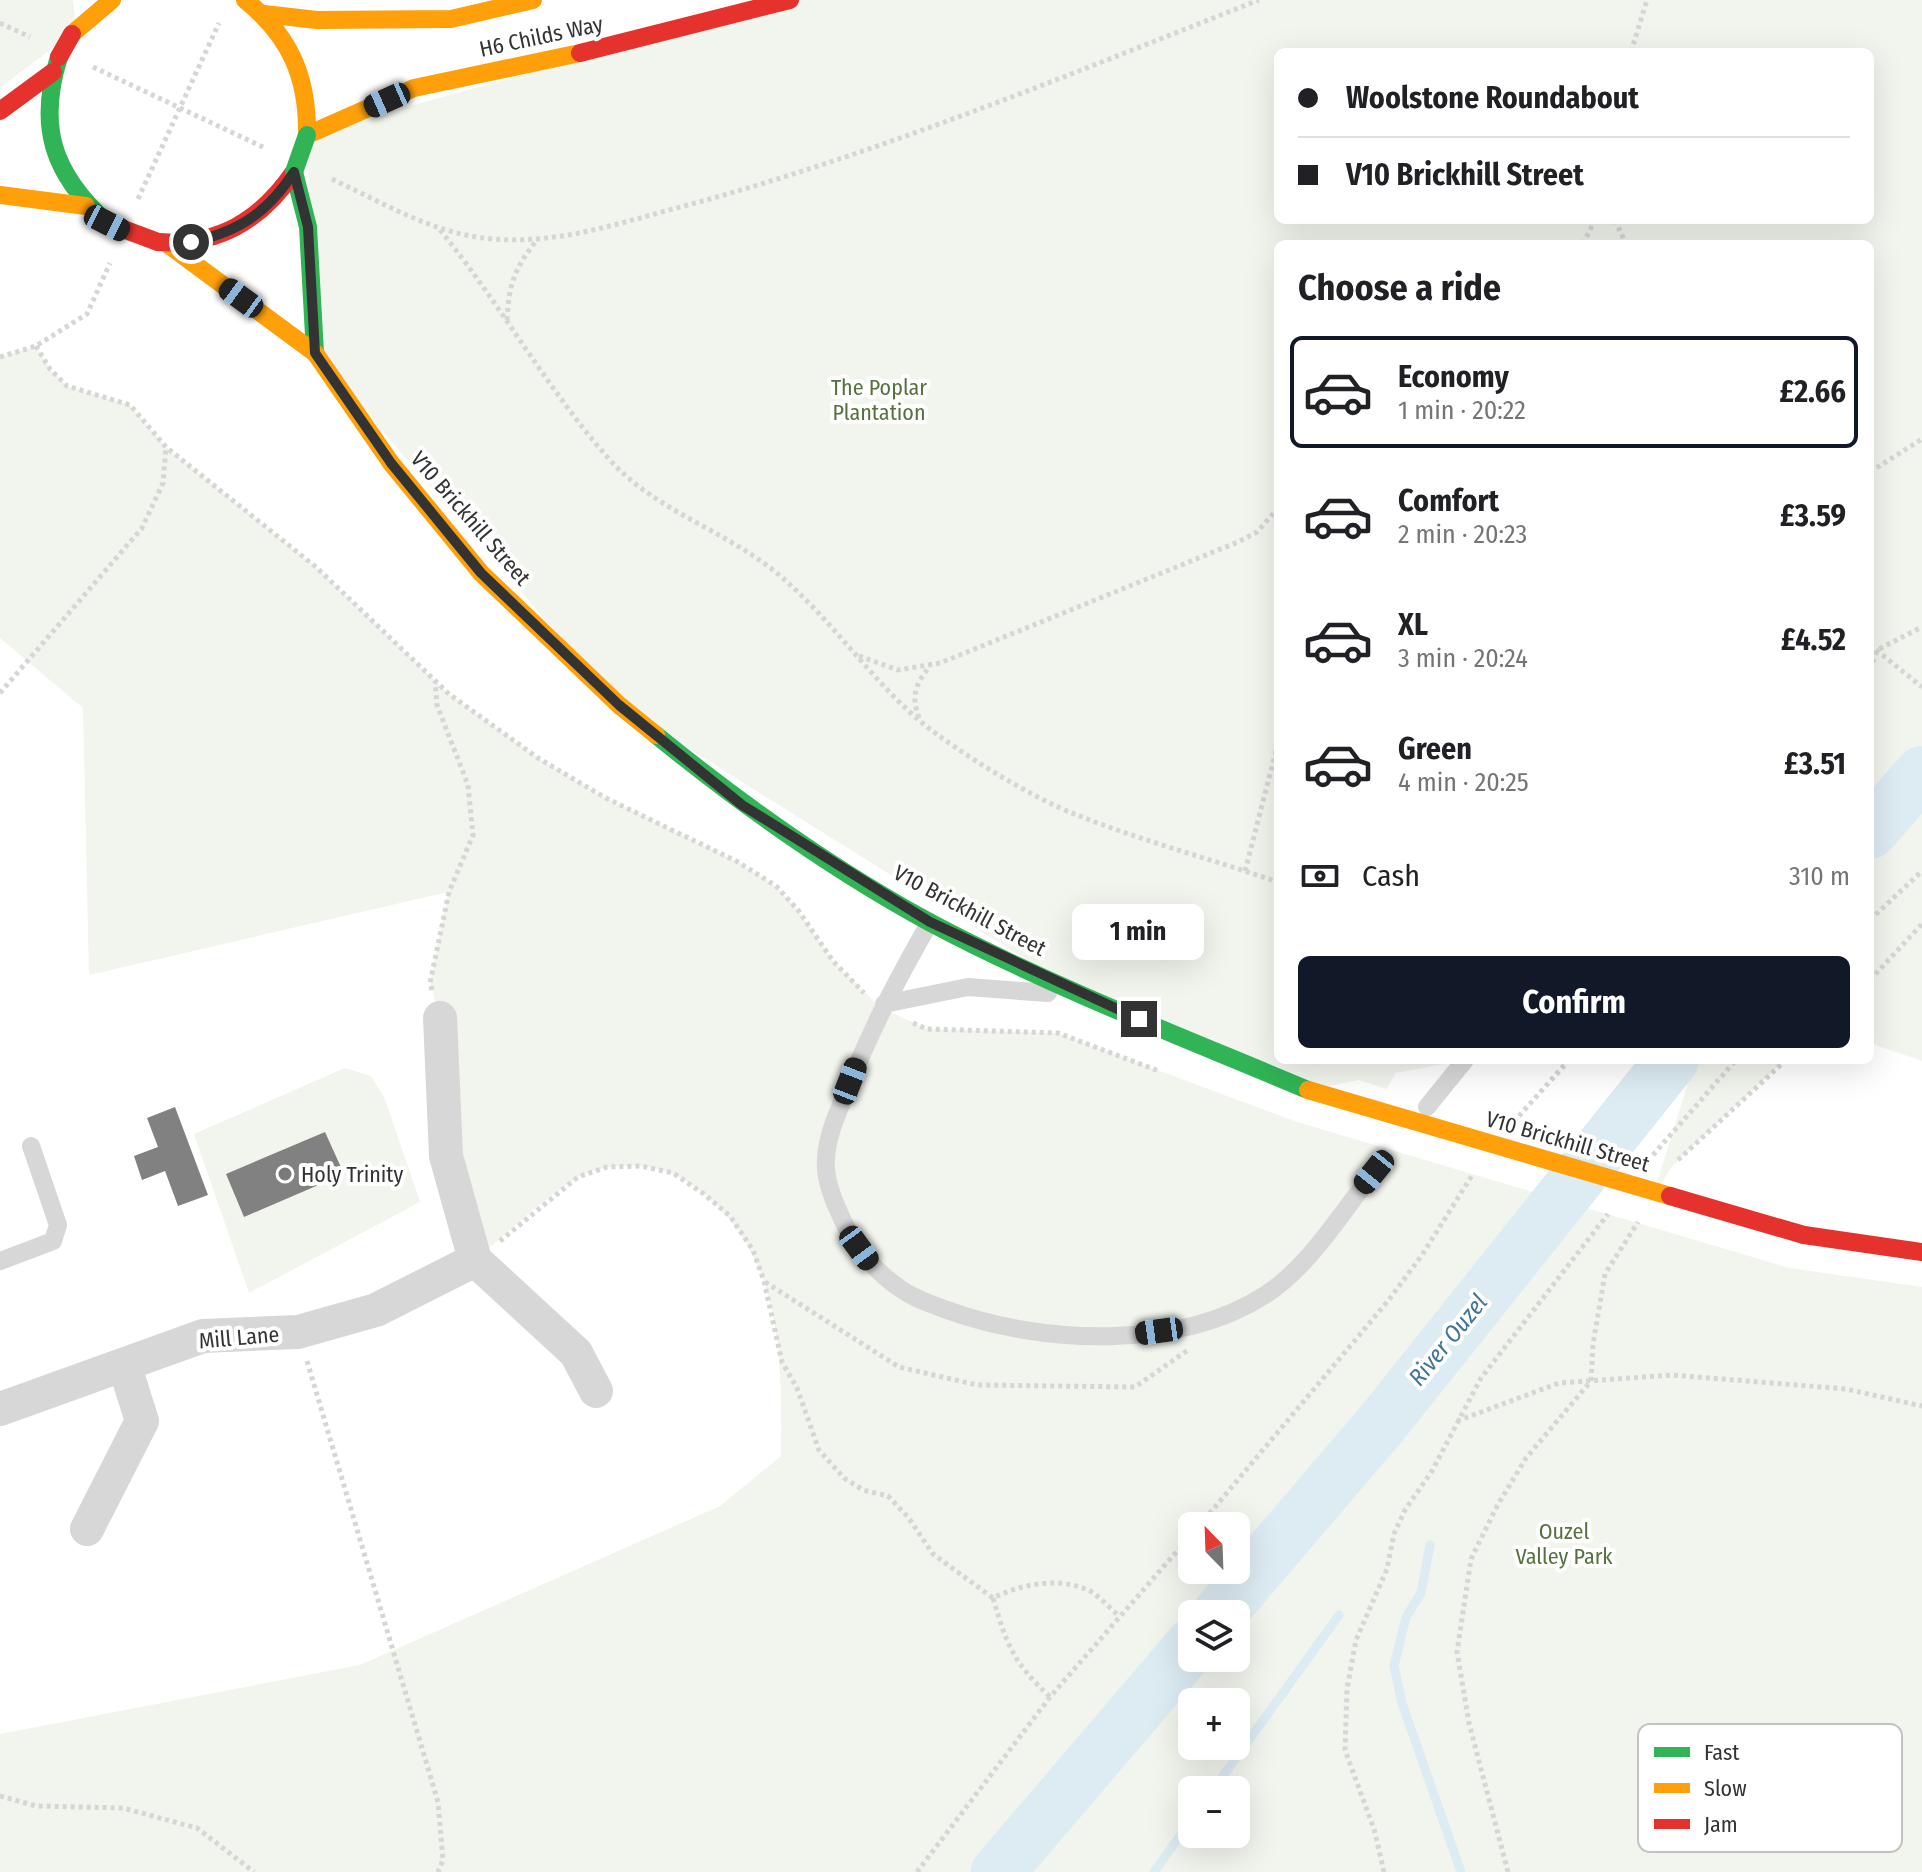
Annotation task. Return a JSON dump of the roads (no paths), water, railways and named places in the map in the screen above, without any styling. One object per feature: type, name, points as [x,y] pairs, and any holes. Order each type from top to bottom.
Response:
[{"type":"street","points":[[74,32],[78,0]]},
{"type":"street","points":[[112,0],[74,32],[56,64],[47,120],[58,167],[86,206],[107,223],[132,235],[162,242],[204,240],[241,227],[262,212],[294,172],[307,135],[305,82],[297,57],[264,14],[245,0]]},
{"type":"street","name":"H6 Childs Way","points":[[264,14],[317,20],[451,19],[533,0]]},
{"type":"street","name":"H6 Childs Way","points":[[307,135],[414,88],[648,38],[790,0]]},
{"type":"street","points":[[0,111],[56,64]]},
{"type":"street","points":[[294,172],[308,227],[315,353]]},
{"type":"street","points":[[0,195],[86,206]]},
{"type":"street","name":"V10 Brickhill Street","points":[[162,242],[315,353],[391,463],[481,573],[619,705],[742,805],[930,922],[1083,995],[1308,1090],[1804,1235],[1922,1252]]},
{"type":"street","points":[[440,1018],[446,1156],[475,1260],[576,1353],[596,1391]]},
{"type":"street","name":"Mill Lane","points":[[0,1409],[125,1367],[203,1336],[298,1332],[376,1310],[475,1260]]},
{"type":"street","points":[[87,1529],[142,1421],[125,1367]]},
{"type":"lane","points":[[930,922],[882,1006],[832,1127],[825,1162],[833,1201],[849,1234],[869,1261],[899,1289],[968,1317],[1078,1336],[1180,1328],[1223,1315],[1266,1295],[1297,1267],[1374,1172]]},
{"type":"lane","points":[[882,1006],[968,987],[1083,995]]},
{"type":"lane","points":[[1427,1107],[1462,1064]]},
{"type":"lane","points":[[0,1261],[53,1241],[58,1225],[31,1146]]},
{"type":"waterway","name":"River Ouzel","points":[[1874,827],[1922,773]]},
{"type":"waterway","name":"River Ouzel","points":[[1231,1600],[1383,1422],[1669,1064]]},
{"type":"waterway","points":[[1430,1545],[1421,1593],[1406,1617],[1394,1666],[1402,1703],[1461,1872]]},
{"type":"waterway","points":[[1223,1776],[1339,1615]]},
{"type":"waterway","name":"River Ouzel","points":[[998,1872],[1178,1661]]},
{"type":"waterway","points":[[1154,1872],[1178,1839]]},
{"type":"place","name":"Holy Trinity","points":[[285,1174]]},
{"type":"park label","name":"The Poplar Plantation","points":[[879,400]]},
{"type":"park label","name":"Ouzel Valley Park","points":[[1564,1544]]}]
